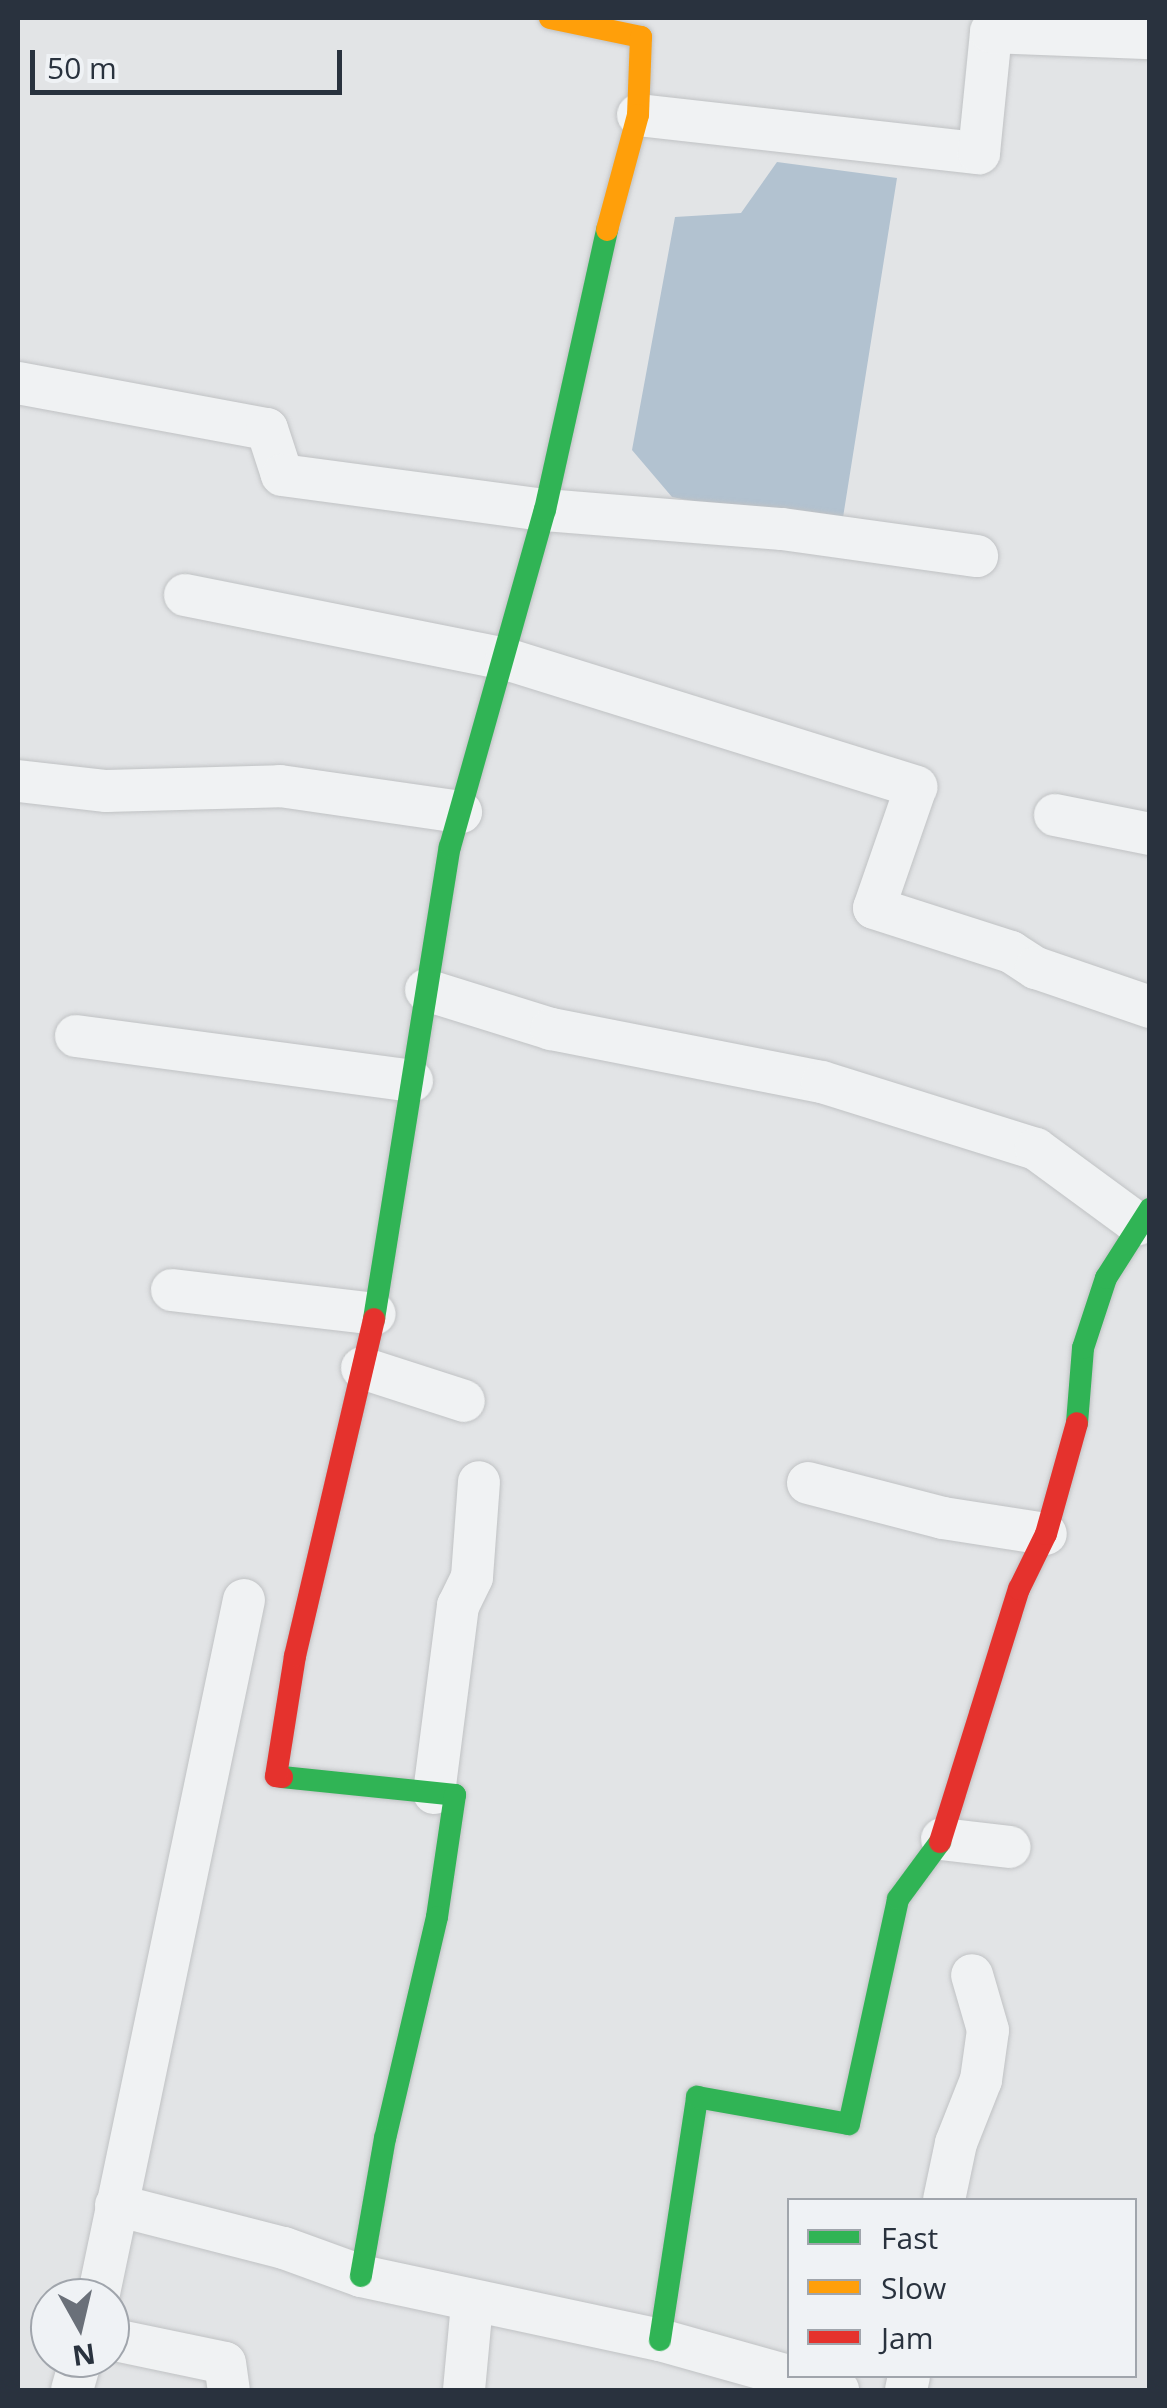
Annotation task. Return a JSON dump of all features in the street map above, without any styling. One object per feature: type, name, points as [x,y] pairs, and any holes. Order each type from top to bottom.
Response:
[{"type":"street","points":[[362,2276],[385,2138],[440,1899],[455,1795],[276,1776],[295,1656],[375,1314],[450,847],[546,510],[622,160],[638,115],[641,36],[550,18]]},
{"type":"street","points":[[638,115],[979,153],[992,32],[1150,38]]},
{"type":"street","points":[[18,383],[267,429],[282,475],[546,510],[782,529],[977,556]]},
{"type":"street","points":[[185,596],[506,659],[916,787],[874,908],[1012,952],[1036,968],[1150,1007]]},
{"type":"street","points":[[18,781],[106,791],[280,786],[460,812]]},
{"type":"street","points":[[1055,814],[1150,834]]},
{"type":"street","points":[[426,990],[551,1029],[822,1082],[1036,1149],[1144,1217],[1106,1278],[1082,1348],[1076,1430],[1046,1534],[1020,1589],[942,1840],[898,1898],[849,2124],[698,2098],[660,2340]]},
{"type":"street","points":[[76,1036],[412,1081]]},
{"type":"street","points":[[172,1290],[375,1314]]},
{"type":"street","points":[[362,1368],[464,1401]]},
{"type":"street","points":[[434,1793],[458,1606],[472,1577],[479,1482]]},
{"type":"street","points":[[808,1483],[944,1518],[1046,1534]]},
{"type":"street","points":[[104,2278],[244,1600]]},
{"type":"street","points":[[942,1840],[1010,1847]]},
{"type":"street","points":[[944,2198],[956,2143],[981,2080],[986,2047],[988,2030],[972,1974]]},
{"type":"street","points":[[116,2205],[284,2248],[362,2276],[472,2303],[660,2340],[787,2376]]},
{"type":"street","points":[[464,2390],[472,2303]]},
{"type":"street","points":[[130,2344],[225,2362],[230,2390]]},
{"type":"street","points":[[795,2378],[838,2390]]},
{"type":"water","points":[[777,162],[897,178],[841,530],[672,497],[632,450],[675,217],[741,213]]},
{"type":"traffic: fast","points":[[374,1319],[450,847],[545,510],[607,230]]},
{"type":"traffic: fast","points":[[1077,1423],[1083,1348],[1106,1278],[1150,1209]]},
{"type":"traffic: fast","points":[[282,1777],[455,1795],[437,1917],[385,2138],[361,2276]]},
{"type":"traffic: fast","points":[[660,2340],[697,2097],[849,2124],[898,1899],[940,1842]]},
{"type":"traffic: slow","points":[[550,18],[641,37],[638,115],[607,230]]},
{"type":"traffic: jam","points":[[282,1777],[276,1776],[295,1656],[374,1319]]},
{"type":"traffic: jam","points":[[940,1842],[1019,1589],[1046,1534],[1077,1423]]}]
